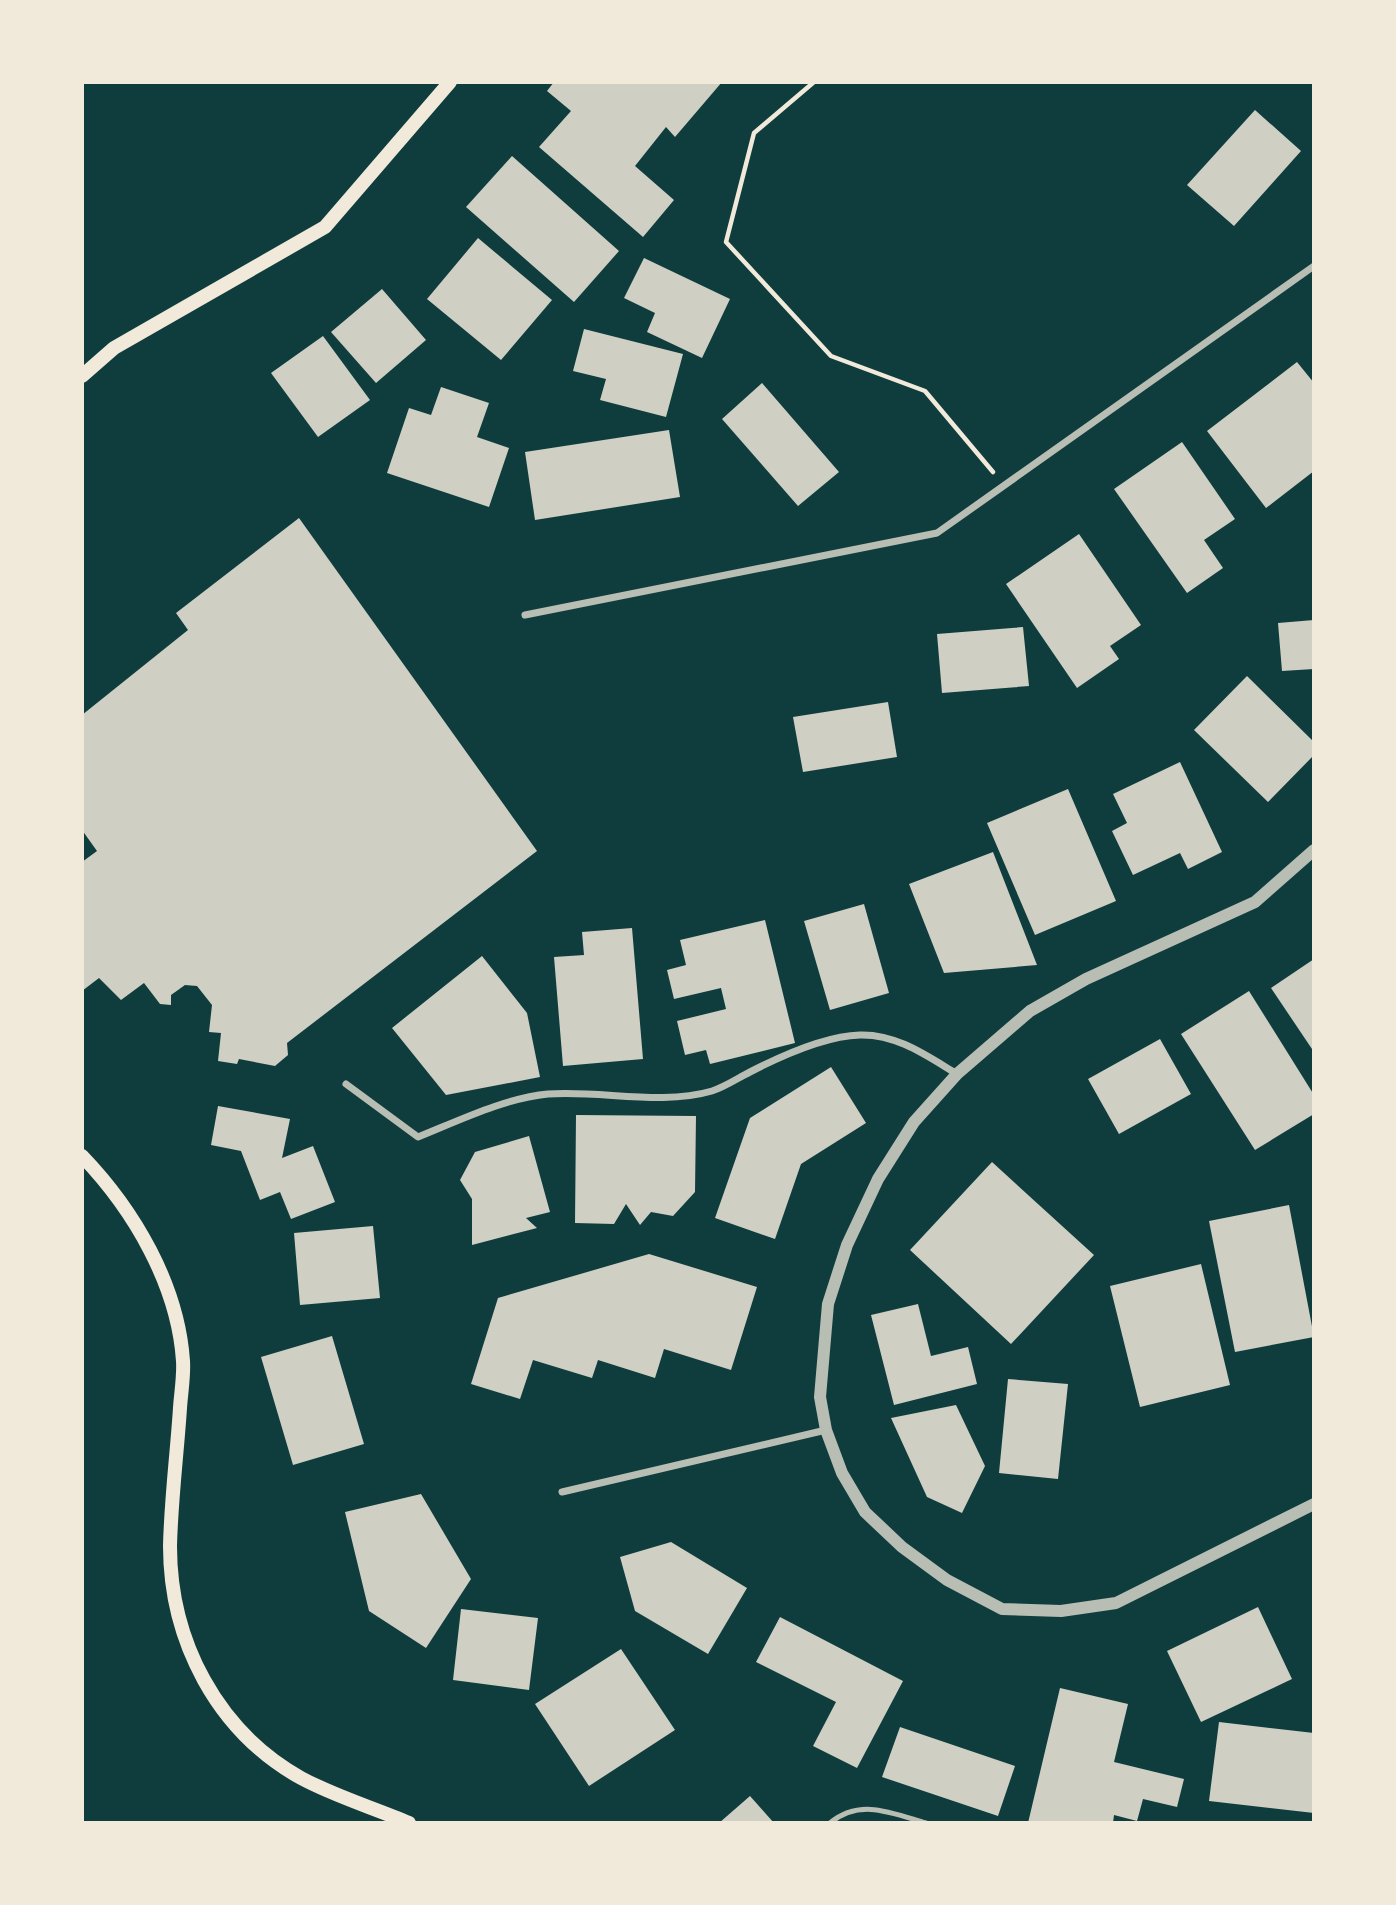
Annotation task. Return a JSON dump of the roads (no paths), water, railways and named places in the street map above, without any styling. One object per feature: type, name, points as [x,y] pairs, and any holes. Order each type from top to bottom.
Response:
[{"type":"main road","points":[[82,376],[114,348],[325,227],[450,82]]},
{"type":"main road","points":[[82,1156],[117,1199],[159,1268],[174,1312],[183,1362],[170,1547],[175,1606],[208,1690],[230,1720],[265,1752],[302,1778],[408,1823]]},
{"type":"street","points":[[524,615],[937,533],[1314,266]]},
{"type":"street","points":[[1314,850],[1255,902],[1086,979],[1030,1011],[957,1074],[914,1122],[885,1167],[847,1245],[828,1304],[820,1362],[820,1397],[826,1430],[842,1473],[866,1511],[902,1547],[947,1580],[1002,1609],[1061,1611],[1116,1603],[1258,1529],[1314,1504]]},
{"type":"street","points":[[346,1084],[418,1137],[513,1102],[545,1095],[685,1096],[714,1091],[754,1070],[829,1040],[860,1035],[887,1038],[914,1048],[957,1074]]},
{"type":"street","points":[[562,1492],[826,1430]]},
{"type":"lane","points":[[830,1823],[846,1810],[879,1810],[926,1823]]}]
